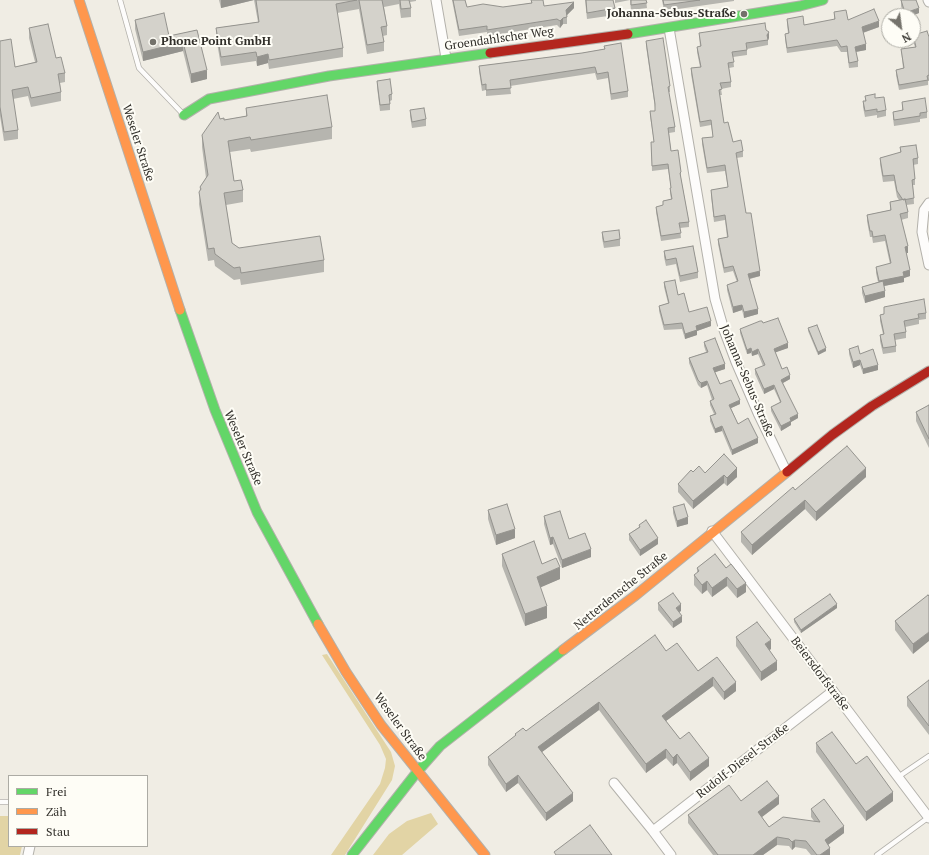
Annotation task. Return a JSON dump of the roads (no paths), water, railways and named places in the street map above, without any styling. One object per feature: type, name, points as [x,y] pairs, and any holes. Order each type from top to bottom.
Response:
[{"type":"street","name":"Weseler Straße","points":[[79,0],[178,305],[215,410],[257,512],[302,597],[346,672],[381,725],[417,772],[485,855]]},
{"type":"street","points":[[436,0],[446,58]]},
{"type":"street","name":"Groendahlscher Weg","points":[[184,115],[209,100],[330,76],[446,58],[669,28],[800,6],[823,0]]},
{"type":"street","name":"Johanna-Sebus-Straße","points":[[669,28],[715,299],[724,330],[736,362],[786,471]]},
{"type":"street","points":[[929,203],[924,210],[922,232],[929,265]]},
{"type":"street","name":"Netterdensche Straße","points":[[352,855],[417,772],[440,746],[636,595],[786,471],[872,406],[929,371]]},
{"type":"street","name":"Beiersdorfstraße","points":[[712,531],[929,817]]},
{"type":"street","name":"Rudolf-Diesel-Straße","points":[[653,831],[833,691]]},
{"type":"street","points":[[614,783],[671,855]]},
{"type":"lane","points":[[120,0],[139,68],[184,115]]},
{"type":"lane","points":[[898,777],[929,756]]},
{"type":"lane","points":[[877,855],[929,817]]},
{"type":"place","name":"Johanna-Sebus-Straße","points":[[744,14]]},
{"type":"place","name":"Phone Point GmbH","points":[[153,42]]}]
